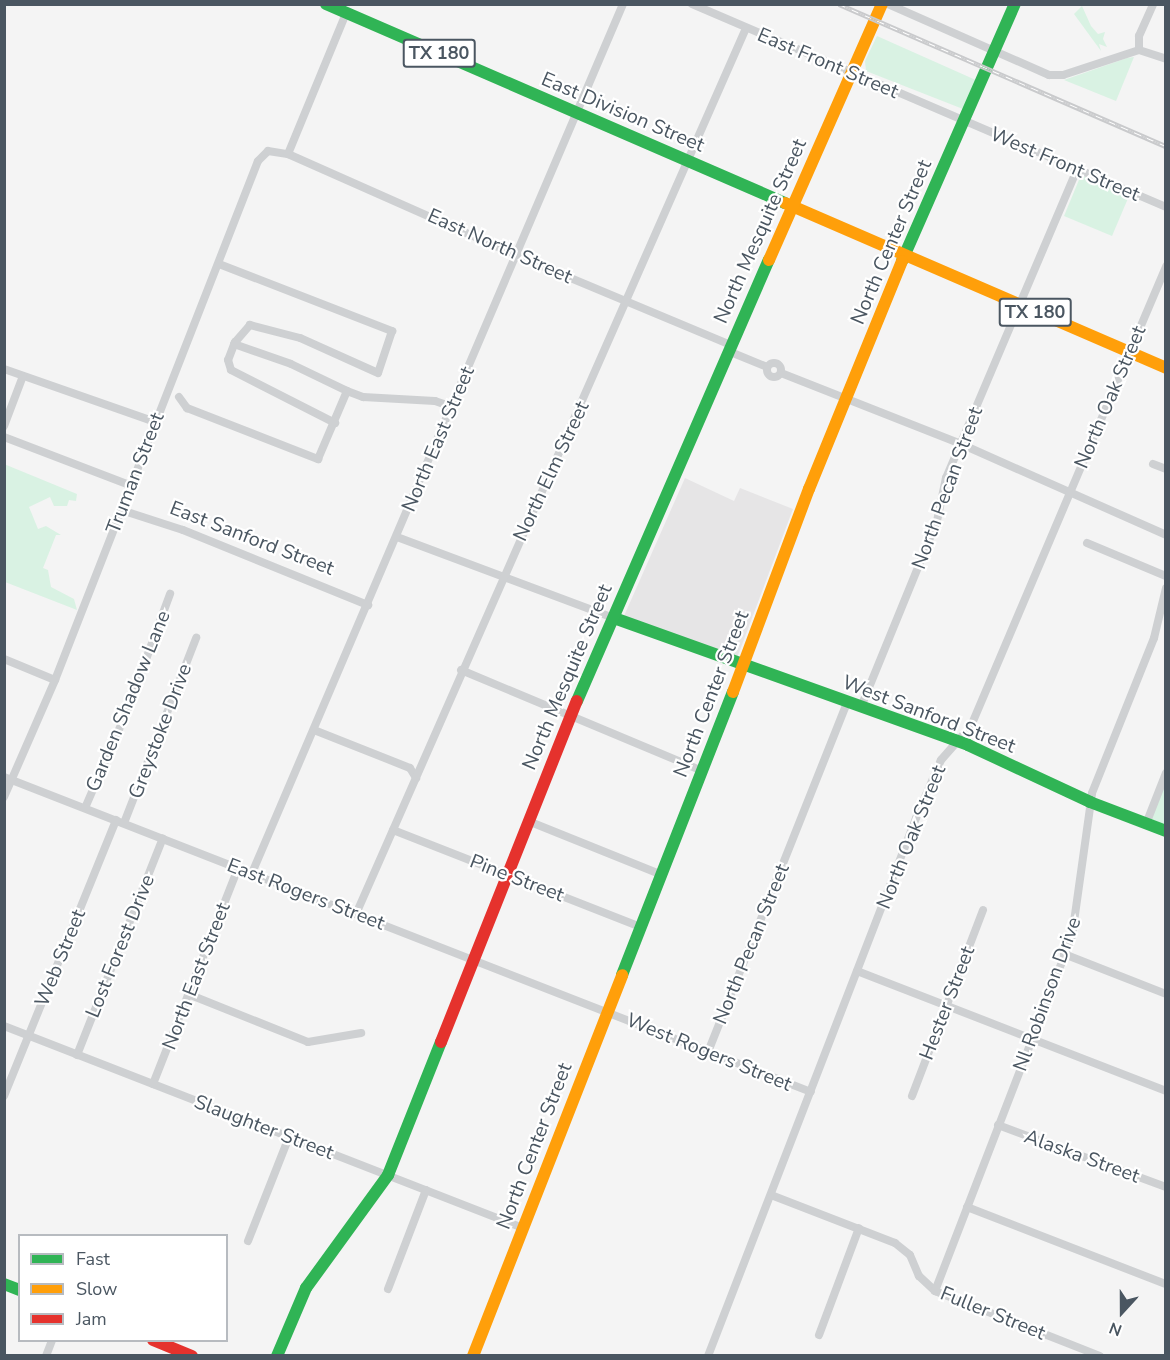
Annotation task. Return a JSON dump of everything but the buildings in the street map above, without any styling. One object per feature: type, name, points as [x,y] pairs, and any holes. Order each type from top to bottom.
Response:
[{"type":"main road","name":"North Mesquite Street","points":[[277,1356],[306,1288],[388,1175],[570,717],[791,206],[853,73],[882,4]]},
{"type":"main road","name":"North Center Street","points":[[473,1356],[847,397],[904,256],[1015,4]]},
{"type":"main road","name":"East Division Street","points":[[336,7],[904,256]]},
{"type":"main road","name":"TX 180","points":[[904,256],[1166,368]]},
{"type":"main road","points":[[614,618],[743,667]]},
{"type":"main road","name":"West Sanford Street","points":[[743,667],[957,742],[1090,802],[1166,831]]},
{"type":"main road","points":[[156,1342],[192,1356]]},
{"type":"street","name":"North East Street","points":[[252,873],[518,256],[623,4]]},
{"type":"street","name":"East Front Street","points":[[693,4],[964,121]]},
{"type":"street","points":[[888,4],[1049,75],[1063,75],[1139,50],[1166,59]]},
{"type":"street","points":[[1139,50],[1139,36],[1153,4]]},
{"type":"street","points":[[288,154],[336,7]]},
{"type":"street","name":"North Elm Street","points":[[356,914],[461,670],[746,28]]},
{"type":"street","name":"West Front Street","points":[[964,121],[1166,207]]},
{"type":"street","name":"East North Street","points":[[268,151],[288,154],[518,256],[625,299],[767,367],[772,377],[781,372],[836,397],[847,397]]},
{"type":"street","name":"Truman Street","points":[[4,797],[8,778],[55,680],[258,161],[268,151]]},
{"type":"street","name":"North Pecan Street","points":[[861,707],[937,521],[946,478],[1077,170]]},
{"type":"street","points":[[219,264],[392,331],[378,373],[300,338],[250,325],[234,344],[228,360],[231,370],[335,423]]},
{"type":"street","name":"North Oak Street","points":[[708,1356],[941,760],[971,726],[1166,266]]},
{"type":"street","points":[[234,344],[291,364],[363,397],[435,401],[452,407]]},
{"type":"street","points":[[4,369],[155,422]]},
{"type":"street","points":[[4,426],[23,376]]},
{"type":"street","points":[[179,397],[187,408],[318,459],[348,391]]},
{"type":"street","points":[[847,397],[961,444],[1166,535]]},
{"type":"street","points":[[4,437],[130,485]]},
{"type":"street","points":[[1153,464],[1166,469]]},
{"type":"street","name":"East Sanford Street","points":[[121,510],[183,530],[368,605]]},
{"type":"street","points":[[397,537],[614,618]]},
{"type":"street","points":[[1087,543],[1166,576]]},
{"type":"street","name":"Nl Robinson Drive","points":[[935,1291],[1076,924],[1090,802],[1109,745],[1154,638],[1166,588]]},
{"type":"street","name":"Garden Shadow Lane","points":[[86,808],[127,711],[170,594]]},
{"type":"street","name":"Greystoke Drive","points":[[120,822],[196,638]]},
{"type":"street","points":[[4,659],[55,680]]},
{"type":"street","points":[[461,670],[703,771]]},
{"type":"street","name":"North Pecan Street","points":[[708,1052],[846,702]]},
{"type":"street","points":[[314,730],[410,768],[416,778]]},
{"type":"street","points":[[1146,824],[1166,773]]},
{"type":"street","name":"East Rogers Street","points":[[8,778],[608,1012]]},
{"type":"street","points":[[528,821],[662,875]]},
{"type":"street","name":"Web Street","points":[[4,1096],[120,822]]},
{"type":"street","name":"Pine Street","points":[[393,830],[641,927]]},
{"type":"street","name":"Lost Forest Drive","points":[[77,1055],[163,838]]},
{"type":"street","name":"North East Street","points":[[153,1084],[238,868]]},
{"type":"street","name":"Hester Street","points":[[912,1096],[983,910]]},
{"type":"street","points":[[1064,954],[1166,994]]},
{"type":"street","points":[[857,971],[1166,1091]]},
{"type":"street","points":[[188,994],[308,1042],[361,1033]]},
{"type":"street","name":"West Rogers Street","points":[[608,1012],[811,1092]]},
{"type":"street","name":"Slaughter Street","points":[[4,1026],[523,1228]]},
{"type":"street","name":"Alaska Street","points":[[998,1125],[1166,1187]]},
{"type":"street","points":[[248,1241],[289,1137]]},
{"type":"street","points":[[388,1288],[426,1190]]},
{"type":"street","name":"Fuller Street","points":[[771,1195],[895,1243],[910,1256],[919,1276],[935,1291],[1100,1356]]},
{"type":"street","points":[[967,1207],[1166,1284]]},
{"type":"street","points":[[819,1335],[859,1228]]},
{"type":"street","points":[[46,1356],[52,1342]]},
{"type":"shaded area","points":[[685,478],[734,501],[740,488],[793,509],[737,658],[624,616]]},
{"type":"green space","points":[[1082,6],[1091,26],[1098,34],[1105,32],[1103,39],[1107,47],[1099,44],[1101,51],[1074,14]]},
{"type":"green space","points":[[877,36],[978,81],[963,109],[866,71],[865,61]]},
{"type":"green space","points":[[1134,57],[1116,101],[1064,80],[1127,58]]},
{"type":"green space","points":[[1081,175],[1129,196],[1112,236],[1064,216]]},
{"type":"green space","points":[[4,464],[77,494],[76,501],[69,500],[67,506],[54,506],[50,497],[29,507],[38,529],[46,526],[61,535],[56,535],[43,568],[48,570],[51,587],[74,599],[77,610],[5,582]]},
{"type":"green space","points":[[1165,783],[1165,825],[1151,819]]},
{"type":"railway","points":[[839,4],[1166,146]]},
{"type":"traffic: fast","points":[[326,4],[785,203]]},
{"type":"traffic: fast","points":[[902,261],[1015,4]]},
{"type":"traffic: fast","points":[[577,701],[769,260]]},
{"type":"traffic: fast","points":[[614,618],[968,745],[1090,802],[1166,831]]},
{"type":"traffic: fast","points":[[622,975],[733,692]]},
{"type":"traffic: fast","points":[[277,1356],[306,1288],[388,1175],[441,1042]]},
{"type":"traffic: fast","points":[[4,1284],[18,1289]]},
{"type":"traffic: slow","points":[[769,260],[882,4]]},
{"type":"traffic: slow","points":[[785,203],[1166,368]]},
{"type":"traffic: slow","points":[[733,692],[809,489],[902,261]]},
{"type":"traffic: slow","points":[[473,1356],[622,975]]},
{"type":"traffic: jam","points":[[441,1042],[577,701]]},
{"type":"traffic: jam","points":[[158,1342],[192,1356]]}]
